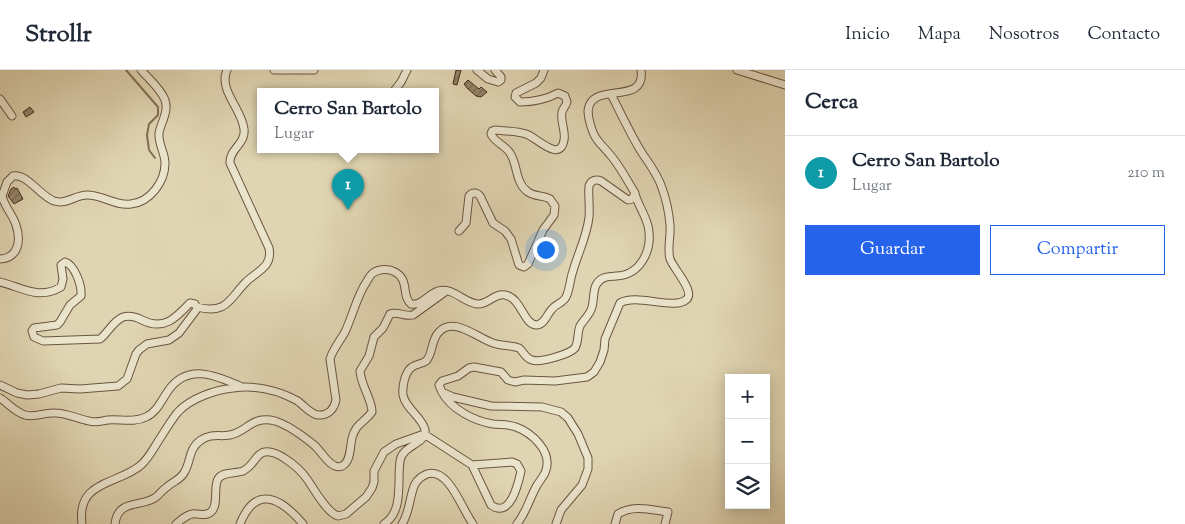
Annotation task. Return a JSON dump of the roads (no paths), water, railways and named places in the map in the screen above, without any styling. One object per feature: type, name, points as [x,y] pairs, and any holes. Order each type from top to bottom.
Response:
[{"type":"street","points":[[0,259],[11,256],[19,244],[16,224],[3,199],[3,190],[13,176],[22,176],[49,199],[58,202],[67,202],[86,195],[106,198],[121,204],[132,204],[147,198],[155,190],[165,165],[159,135],[166,114],[166,104],[162,93],[142,70]]},
{"type":"street","points":[[0,282],[45,294],[61,287],[63,279],[61,265],[65,262],[70,264],[81,286],[81,296],[70,305],[57,325],[34,328],[32,331],[34,337],[43,341],[100,339],[118,320],[123,318],[136,317],[150,323],[160,324],[176,318],[190,303],[197,307],[213,308],[227,304],[247,281],[265,267],[270,258],[269,248],[230,163],[230,156],[240,145],[244,132],[243,124],[225,82],[227,70]]},
{"type":"street","points":[[274,70],[314,70]]},
{"type":"street","points":[[397,88],[402,82],[407,70]]},
{"type":"street","points":[[477,70],[488,79],[498,82],[501,80],[501,77],[495,70]]},
{"type":"street","points":[[459,232],[466,223],[469,196],[477,193],[493,223],[505,231],[511,239],[518,264],[524,267],[528,264],[543,230],[554,215],[555,206],[550,199],[534,195],[524,189],[520,183],[510,152],[492,138],[490,134],[495,130],[525,134],[532,136],[546,148],[552,149],[558,148],[563,144],[561,114],[567,102],[565,96],[558,93],[541,101],[533,102],[520,102],[515,97],[516,93],[536,84],[544,70]]},
{"type":"street","points":[[375,524],[384,524],[394,514],[397,507],[402,456],[408,448],[422,439],[424,434],[423,425],[404,399],[403,389],[407,373],[412,366],[422,363],[427,359],[438,333],[447,327],[460,327],[491,342],[519,348],[529,359],[535,361],[572,351],[576,345],[580,326],[592,309],[598,281],[604,277],[618,276],[631,272],[640,265],[646,256],[649,232],[635,193],[612,156],[598,143],[591,130],[588,112],[590,103],[598,96],[629,91],[636,87],[642,78],[641,70]]},
{"type":"street","points":[[737,70],[785,85]]},
{"type":"street","points":[[517,524],[528,509],[534,492],[546,471],[547,461],[542,448],[527,433],[517,427],[484,422],[450,403],[439,385],[442,381],[458,376],[474,367],[501,372],[508,380],[514,382],[524,380],[555,381],[586,377],[594,372],[600,362],[605,339],[620,303],[631,300],[678,302],[689,297],[690,291],[670,258],[670,224],[662,186],[633,138],[610,94]]},
{"type":"street","points":[[0,99],[12,116]]},
{"type":"street","points":[[82,524],[83,509],[90,494],[103,482],[128,474],[140,466],[150,455],[178,412],[207,394],[242,387],[261,389],[280,393],[297,401],[314,414],[321,415],[332,409],[336,400],[330,359],[331,354],[344,334],[359,296],[371,275],[381,270],[389,270],[396,273],[404,281],[408,301],[414,305],[419,304],[435,292],[448,291],[478,304],[485,303],[495,296],[507,295],[517,302],[529,322],[536,325],[541,323],[551,309],[565,299],[568,292],[587,229],[590,210],[589,187],[591,183],[601,180],[628,200],[632,199],[635,193]]},
{"type":"street","points":[[115,524],[118,514],[124,508],[139,502],[153,500],[167,486],[178,481],[186,470],[191,451],[201,440],[214,435],[228,436],[259,420],[269,420],[282,424],[314,445],[334,466],[344,465],[348,461],[355,430],[359,423],[372,412],[372,406],[364,391],[360,371],[361,366],[369,356],[374,337],[383,328],[390,314],[394,312],[408,316],[413,315],[448,291]]},
{"type":"street","points":[[0,385],[17,393],[27,395],[61,388],[80,389],[118,386],[125,382],[129,376],[139,350],[147,344],[168,340],[179,333],[197,311],[197,307]]},
{"type":"street","points":[[0,398],[16,411],[28,416],[33,417],[56,413],[96,422],[136,420],[147,417],[158,408],[172,386],[192,374],[214,375],[242,387]]},
{"type":"street","points":[[442,392],[454,397],[491,406],[542,407],[561,412],[568,418],[578,434],[588,458],[588,469],[582,485],[561,510],[556,524]]},
{"type":"street","points":[[424,434],[472,466],[491,505],[501,509],[508,506],[520,474],[520,468],[517,464],[510,462],[472,466]]},
{"type":"street","points":[[176,524],[192,514],[204,515],[211,512],[214,508],[217,483],[220,477],[227,473],[246,469],[260,455],[270,452],[281,456],[302,472],[330,513],[336,516],[344,516],[366,497],[372,488],[374,471],[384,452],[396,444],[424,434]]},
{"type":"street","points":[[402,524],[408,511],[416,482],[424,475],[431,473],[438,474],[447,481],[473,524]]},
{"type":"street","points":[[240,524],[248,508],[255,502],[264,499],[277,502],[289,510],[303,524]]},
{"type":"street","points":[[615,524],[618,514],[626,509],[638,508],[668,512],[665,524]]},
{"type":"waterway","points":[[126,70],[158,107],[158,115],[149,124],[147,135],[149,150],[155,158]]},
{"type":"place","name":"Cerro San Bartolo","points":[[348,210]]}]
